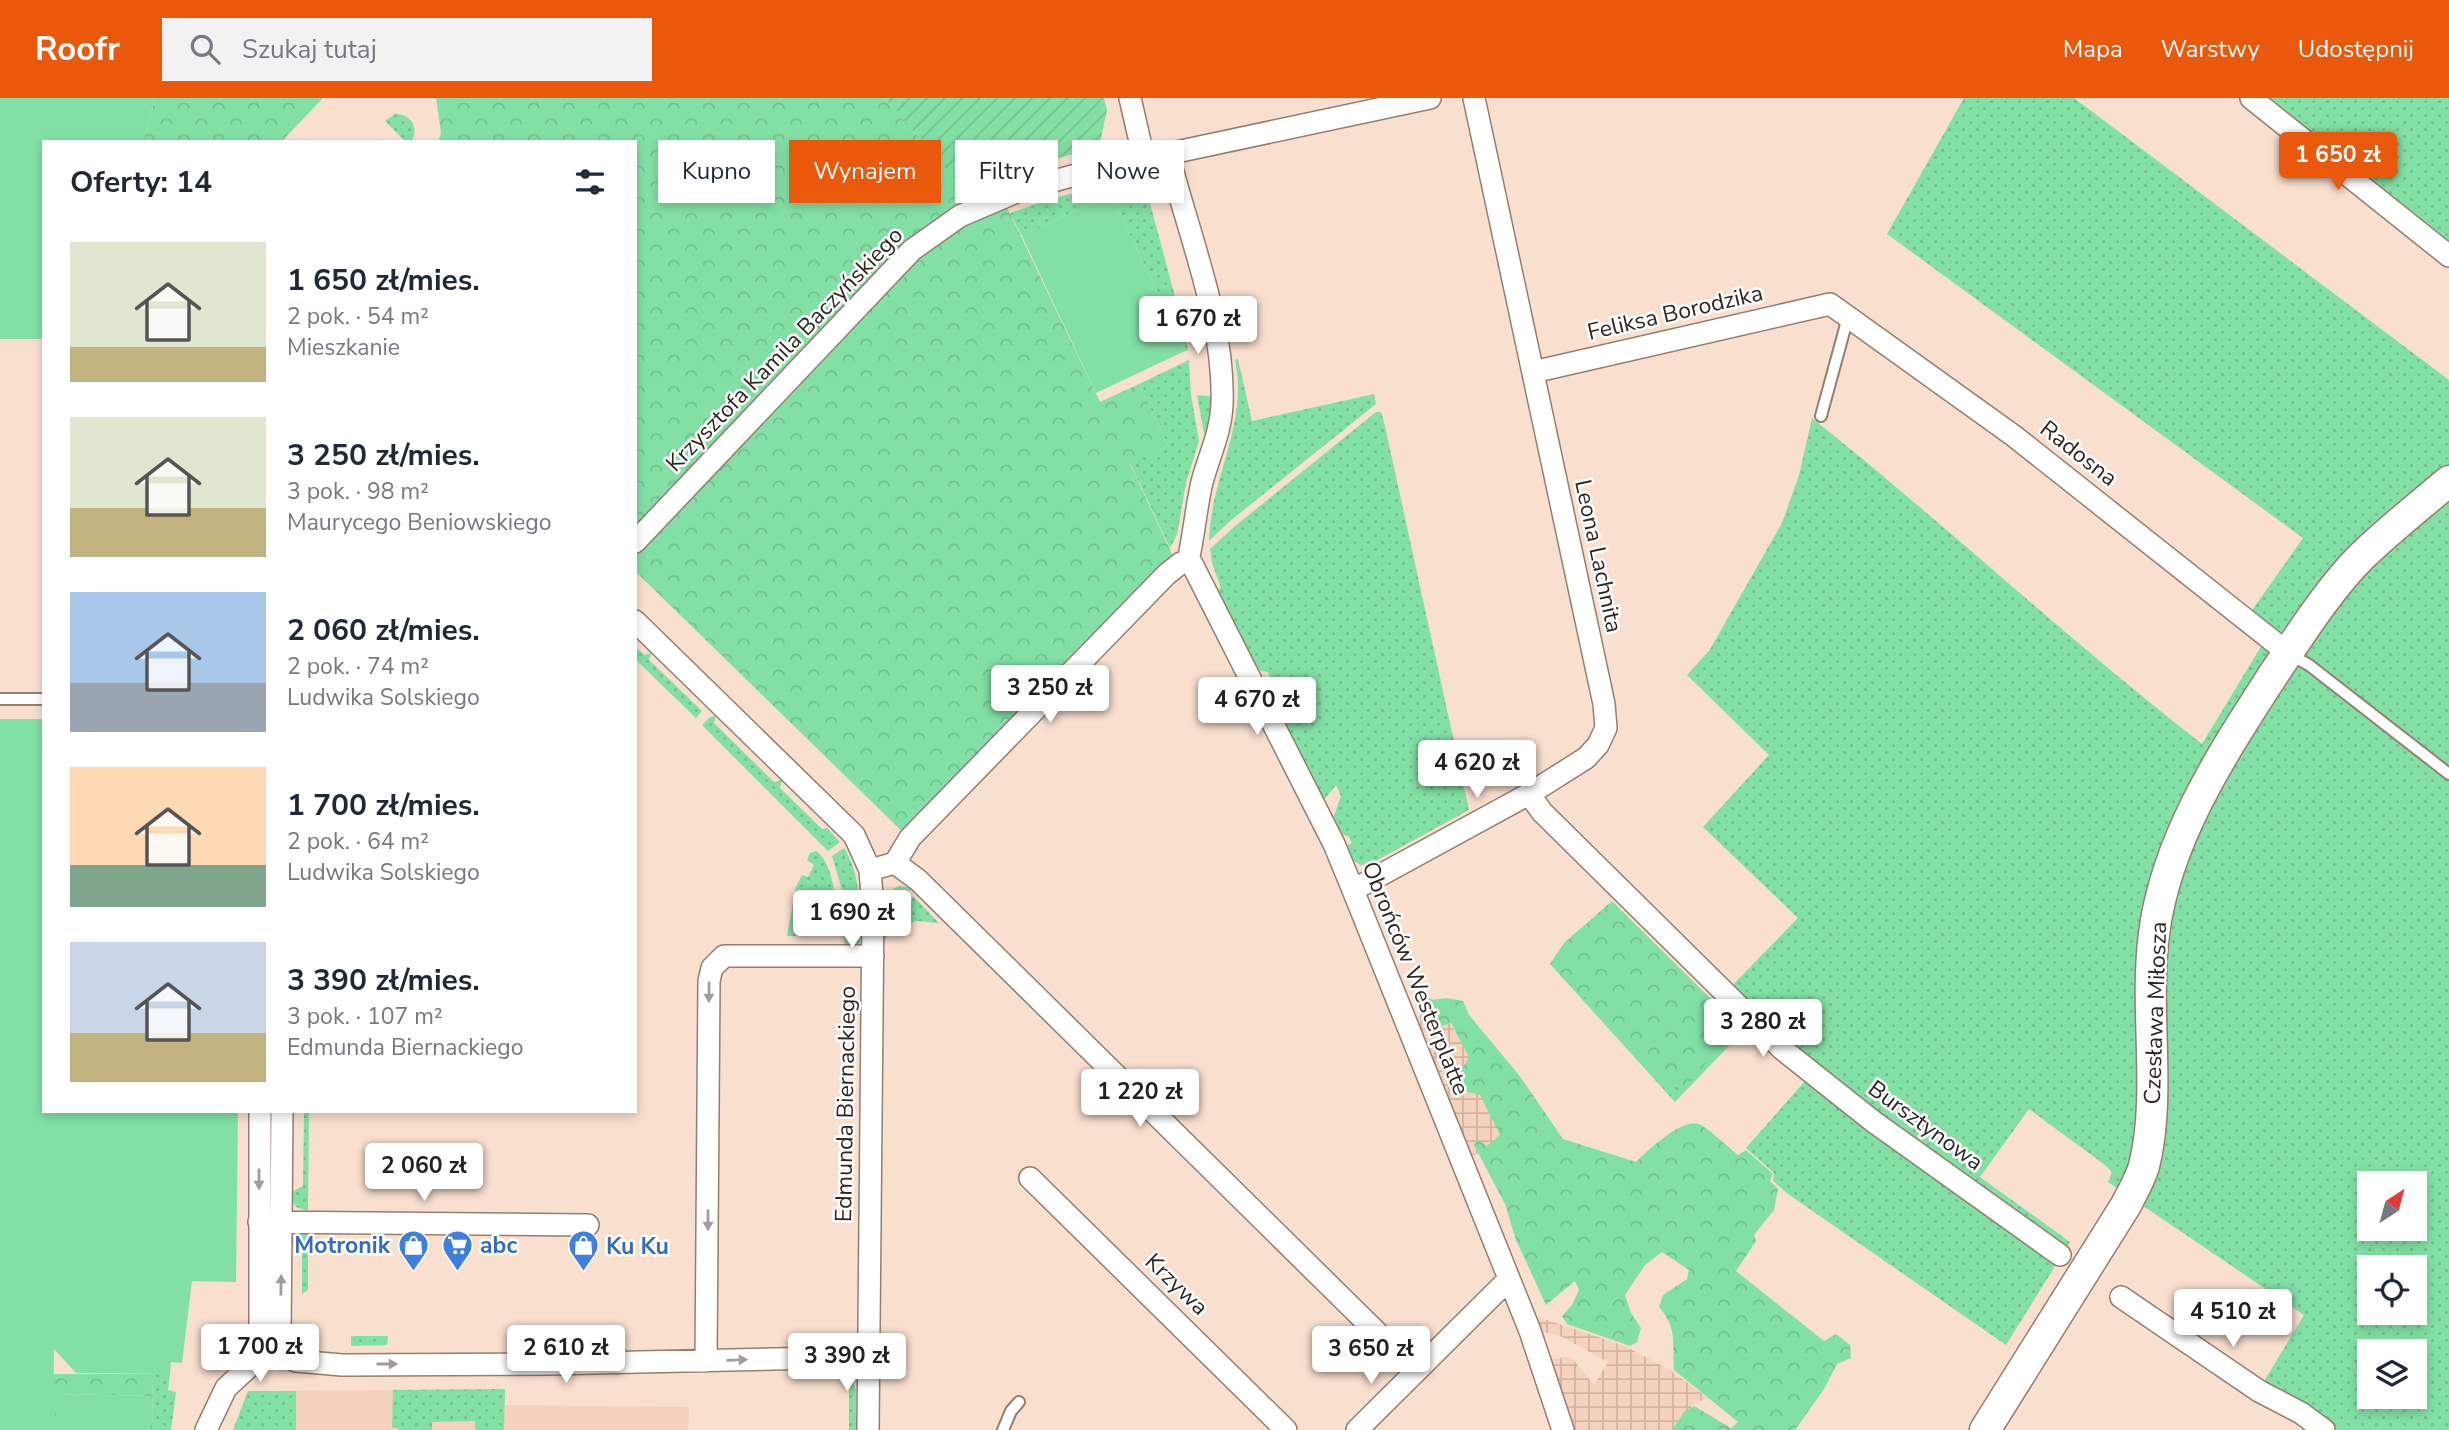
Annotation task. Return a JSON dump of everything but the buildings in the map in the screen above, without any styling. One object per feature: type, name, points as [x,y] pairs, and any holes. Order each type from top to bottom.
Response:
[{"type":"street","points":[[1130,98],[1140,140]]},
{"type":"street","name":"Krzysztofa Kamila Baczyńskiego","points":[[1184,150],[1430,98]]},
{"type":"street","name":"Leona Lachnita","points":[[1353,890],[1529,794],[1586,758],[1598,745],[1606,728],[1604,704],[1474,98]]},
{"type":"street","points":[[2251,98],[2449,256]]},
{"type":"street","name":"Krzysztofa Kamila Baczyńskiego","points":[[637,540],[912,250],[960,216],[1021,190],[1072,177]]},
{"type":"street","points":[[870,870],[895,863],[910,838],[1167,574],[1188,561],[1202,482],[1218,434],[1222,406],[1221,369],[1208,300],[1182,203]]},
{"type":"street","name":"Feliksa Borodzika","points":[[1533,372],[1830,304]]},
{"type":"street","name":"Radosna","points":[[1830,304],[2014,436],[2288,653]]},
{"type":"street","name":"Czesława Miłosza","points":[[1985,1430],[2126,1205],[2143,1170],[2151,1134],[2150,1014],[2154,934],[2163,888],[2180,841],[2209,781],[2233,737],[2288,653],[2360,559],[2449,481]]},
{"type":"street","name":"Obrońców Westerplatte","points":[[1188,561],[1247,670],[1334,844],[1530,1331],[1563,1430]]},
{"type":"street","name":"Edmunda Biernackiego","points":[[637,623],[854,835],[870,870],[873,956],[868,1430]]},
{"type":"street","name":"Bursztynowa","points":[[1529,794],[1542,812],[1782,1049],[1874,1122],[2060,1255]]},
{"type":"street","points":[[895,863],[918,880],[1415,1370]]},
{"type":"street","points":[[706,1361],[709,981],[712,968],[724,956],[873,956]]},
{"type":"street","points":[[260,1113],[260,1336],[272,1352],[296,1361],[342,1365],[869,1357]]},
{"type":"street","points":[[206,1430],[226,1388],[252,1364],[272,1352],[280,1335],[282,1113]]},
{"type":"street","name":"Krzywa","points":[[1030,1178],[1286,1430]]},
{"type":"street","points":[[259,1222],[588,1225]]},
{"type":"street","points":[[1357,1430],[1508,1280]]},
{"type":"street","points":[[2121,1297],[2259,1391],[2301,1413],[2324,1430]]},
{"type":"lane","points":[[1821,416],[1848,317]]},
{"type":"lane","points":[[2288,653],[2309,665],[2449,774]]},
{"type":"lane","points":[[0,699],[42,699]]},
{"type":"lane","points":[[1003,1430],[1011,1411],[1019,1402]]},
{"type":"shaded area","points":[[1430,1008],[1450,1024],[1472,1056],[1506,1140],[1468,1158],[1413,1021]]},
{"type":"shaded area","points":[[1535,1316],[1625,1346],[1670,1370],[1708,1398],[1693,1404],[1678,1430],[1574,1430],[1551,1360],[1570,1356],[1594,1385],[1608,1362],[1560,1336],[1540,1331]]},
{"type":"shaded area","points":[[505,1389],[505,1405],[689,1407],[688,1430],[233,1430],[248,1391]]},
{"type":"green space","points":[[0,98],[155,98],[144,140],[42,140],[42,339],[0,339]]},
{"type":"green space","points":[[155,98],[323,98],[283,140],[144,140]]},
{"type":"green space","points":[[436,98],[885,98],[921,140],[789,140],[789,203],[941,203],[941,163],[955,179],[955,203],[1006,205],[1100,402],[1139,384],[1168,445],[1130,464],[1172,554],[1176,576],[915,844],[637,573],[637,140],[439,140],[441,133]]},
{"type":"green space","points":[[885,98],[1104,98],[1107,110],[1101,140],[1072,140],[1072,154],[1058,158],[1058,140],[955,140],[955,179],[941,163],[941,140],[921,140]]},
{"type":"green space","points":[[1964,98],[2074,98],[2449,380],[2449,1430],[2336,1430],[2297,1402],[2263,1383],[2304,1315],[2108,1182],[2112,1172],[2105,1165],[2029,1109],[1980,1177],[2070,1242],[2006,1345],[1773,1181],[1774,1173],[1746,1148],[1805,1081],[1746,1028],[1675,1102],[1550,964],[1564,943],[1612,901],[1715,1003],[1798,918],[1703,827],[1769,755],[1687,675],[1709,651],[1782,523],[1799,475],[1812,418],[2103,664],[2202,744],[2271,630],[2250,613],[2303,538],[1887,234]]},
{"type":"green space","points":[[2267,98],[2449,98],[2449,248]]},
{"type":"green space","points":[[395,114],[406,116],[414,127],[412,140],[404,140],[385,121]]},
{"type":"green space","points":[[1072,194],[1072,203],[1092,203],[1022,236],[1010,213],[1039,203],[1058,203],[1058,197]]},
{"type":"green space","points":[[1092,203],[1115,203],[1185,351],[1096,393],[1022,236]]},
{"type":"green space","points":[[1115,203],[1150,203],[1185,334],[1188,350],[1185,351]]},
{"type":"green space","points":[[1238,359],[1252,421],[1374,394],[1376,404],[1230,521],[1209,541],[1215,496],[1237,406],[1235,360]]},
{"type":"green space","points":[[1189,360],[1191,395],[1199,441],[1186,483],[1177,535],[1170,548],[1130,463],[1168,445],[1139,384]]},
{"type":"green space","points":[[1197,395],[1213,397],[1206,443]]},
{"type":"green space","points":[[1376,412],[1381,412],[1384,422],[1469,810],[1370,864],[1361,865],[1352,860],[1346,846],[1352,843],[1348,836],[1340,834],[1334,816],[1341,796],[1336,785],[1324,800],[1278,711],[1281,704],[1268,672],[1258,670],[1215,591],[1221,588],[1210,549]]},
{"type":"green space","points":[[637,648],[644,655],[652,652],[649,660],[702,711],[696,718],[637,661]]},
{"type":"green space","points":[[716,715],[714,723],[774,782],[782,780],[780,788],[822,829],[827,828],[840,842],[828,851],[702,725]]},
{"type":"green space","points":[[0,719],[42,719],[42,1113],[238,1113],[236,1282],[192,1281],[182,1363],[171,1362],[170,1374],[76,1373],[54,1349],[53,1430],[0,1430]]},
{"type":"green space","points":[[844,848],[857,883],[860,921],[860,946],[845,948],[842,890],[832,856]]},
{"type":"green space","points":[[817,851],[829,869],[832,880],[836,935],[787,936],[796,887],[802,875],[808,877],[814,865],[807,860],[810,853]]},
{"type":"green space","points":[[900,886],[911,888],[882,946],[883,903],[892,890]]},
{"type":"green space","points":[[913,896],[939,923],[916,921],[896,930]]},
{"type":"green space","points":[[1608,907],[1620,912],[1727,1018],[1731,1034],[1687,1086],[1672,1083],[1665,1087],[1593,1010],[1585,997],[1552,966],[1568,940]]},
{"type":"green space","points":[[1417,989],[1432,1000],[1446,998],[1463,1001],[1469,1015],[1519,1075],[1563,1139],[1636,1162],[1675,1130],[1692,1123],[1699,1124],[1738,1155],[1746,1150],[1773,1174],[1770,1181],[1778,1189],[1774,1210],[1754,1235],[1756,1241],[1736,1271],[1824,1341],[1836,1334],[1850,1345],[1851,1358],[1837,1364],[1824,1389],[1795,1430],[1672,1430],[1684,1412],[1694,1406],[1731,1428],[1738,1422],[1674,1370],[1672,1329],[1659,1307],[1663,1295],[1687,1279],[1689,1270],[1662,1252],[1645,1265],[1625,1295],[1631,1313],[1641,1328],[1637,1342],[1630,1346],[1567,1324],[1562,1316],[1572,1305],[1579,1290],[1575,1281],[1546,1305],[1516,1240],[1505,1204],[1474,1145],[1478,1140],[1487,1146],[1500,1135],[1480,1095],[1461,1090],[1458,1076],[1469,1057],[1451,1023],[1437,1027],[1436,1012],[1430,1007],[1423,1007],[1413,993]]},
{"type":"green space","points":[[304,1113],[309,1113],[308,1211],[296,1207],[290,1197],[292,1192],[303,1186]]},
{"type":"green space","points":[[308,1233],[308,1290],[302,1294],[302,1243],[294,1246],[290,1244],[292,1238]]},
{"type":"green space","points":[[351,1336],[388,1336],[387,1345],[351,1346]]},
{"type":"green space","points":[[53,1374],[153,1374],[152,1430],[150,1396],[57,1394],[56,1430],[53,1430]]},
{"type":"green space","points":[[153,1374],[170,1374],[168,1390],[176,1392],[171,1430],[152,1430]]},
{"type":"green space","points":[[849,1380],[853,1382],[856,1390],[856,1430],[849,1430]]},
{"type":"green space","points":[[505,1389],[504,1430],[475,1430],[475,1421],[432,1422],[432,1430],[392,1428],[393,1390]]},
{"type":"green space","points":[[248,1391],[296,1391],[296,1430],[233,1430]]},
{"type":"green space","points":[[56,1394],[150,1396],[150,1430],[56,1430]]},
{"type":"place","name":"Motronik","points":[[413,1272]]},
{"type":"place","name":"abc","points":[[457,1272]]},
{"type":"place","name":"Ku Ku","points":[[583,1273]]}]
